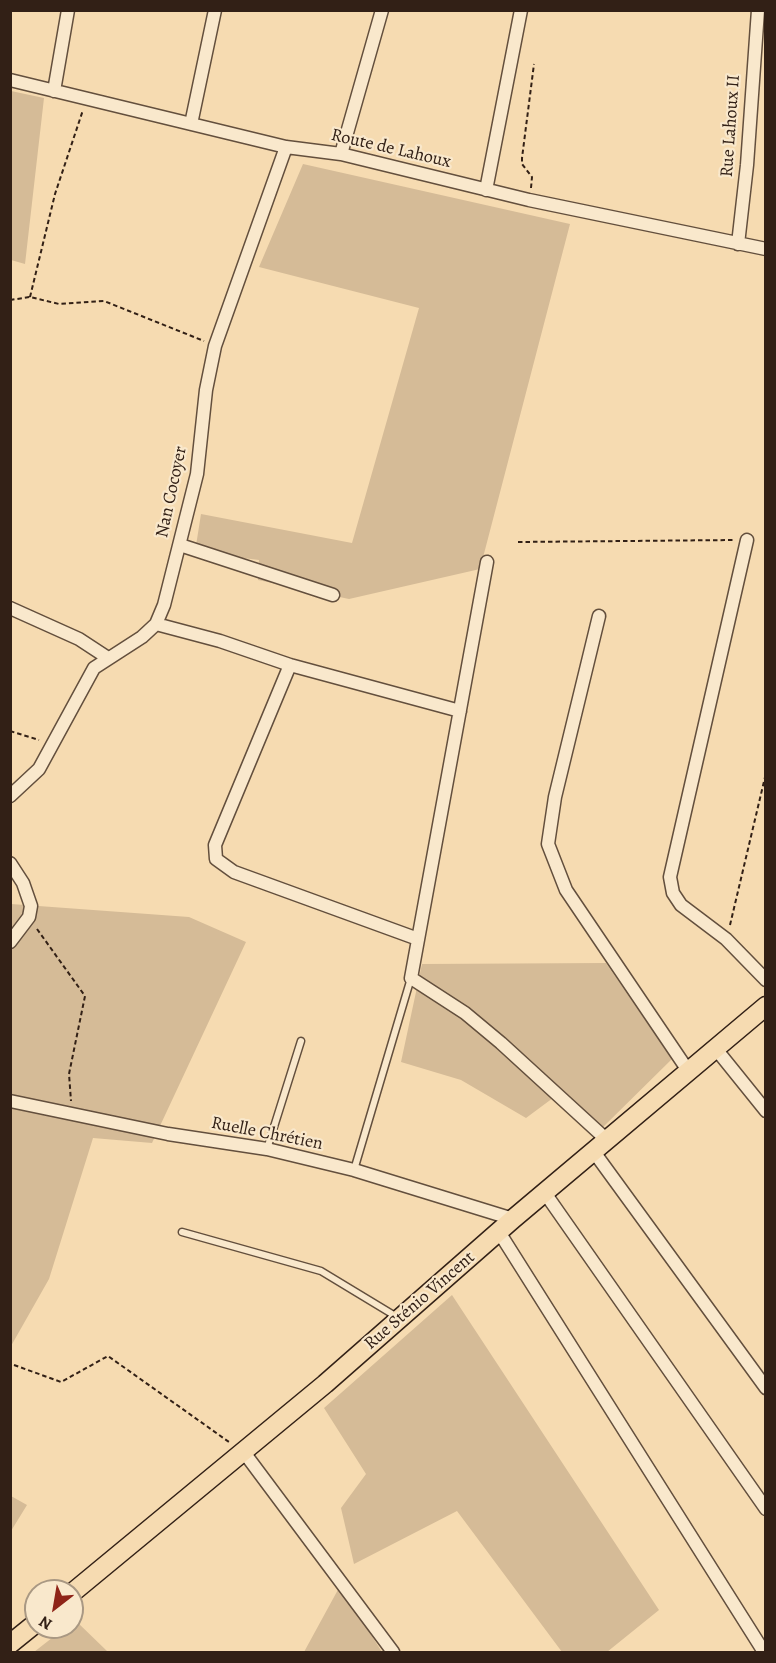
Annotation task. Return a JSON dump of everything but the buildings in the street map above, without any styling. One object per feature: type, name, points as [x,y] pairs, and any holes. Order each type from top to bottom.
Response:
[{"type":"main road","name":"Rue Sténio Vincent","points":[[84,1583],[400,1319],[513,1219],[765,1006]]},
{"type":"main road","points":[[10,1644],[24,1633]]},
{"type":"street","points":[[54,91],[68,10]]},
{"type":"street","points":[[191,124],[215,10]]},
{"type":"street","points":[[341,154],[382,10]]},
{"type":"street","points":[[486,190],[521,10]]},
{"type":"street","name":"Rue Lahoux II","points":[[738,244],[747,165],[758,10]]},
{"type":"street","name":"Route de Lahoux","points":[[10,80],[286,147],[341,154],[529,200],[765,249]]},
{"type":"street","name":"Nan Cocoyer","points":[[10,796],[39,769],[50,744],[94,668],[126,649],[156,624],[165,605],[197,474],[206,390],[216,346],[286,147]]},
{"type":"street","points":[[747,540],[670,877],[673,893],[681,905],[726,939],[765,980]]},
{"type":"street","points":[[180,545],[333,595]]},
{"type":"street","points":[[487,562],[411,978],[465,1013],[501,1042],[600,1146],[765,1388]]},
{"type":"street","points":[[10,608],[79,639],[108,658]]},
{"type":"street","points":[[599,616],[555,797],[548,844],[566,890],[689,1071]]},
{"type":"street","points":[[156,624],[290,665],[460,711]]},
{"type":"street","points":[[290,665],[215,845],[216,859],[234,872],[418,939]]},
{"type":"street","points":[[10,863],[23,883],[30,906],[29,917],[10,942]]},
{"type":"street","points":[[716,1049],[765,1111]]},
{"type":"street","name":"Ruelle Chrétien","points":[[10,1101],[168,1134],[267,1149],[354,1170],[513,1219]]},
{"type":"street","points":[[545,1193],[765,1509]]},
{"type":"street","points":[[499,1232],[764,1653]]},
{"type":"street","points":[[243,1451],[393,1653]]},
{"type":"lane","points":[[354,1170],[411,978]]},
{"type":"lane","points":[[267,1149],[301,1041]]},
{"type":"lane","points":[[182,1232],[321,1270],[400,1319]]},
{"type":"path","points":[[529,200],[532,177],[522,164],[522,158],[534,64]]},
{"type":"path","points":[[30,297],[55,194],[86,99]]},
{"type":"path","points":[[10,300],[30,297],[59,304],[104,301],[216,346]]},
{"type":"path","points":[[518,542],[747,540]]},
{"type":"path","points":[[10,731],[50,744]]},
{"type":"path","points":[[726,939],[765,773]]},
{"type":"path","points":[[29,917],[85,996],[69,1074],[69,1097],[80,1116]]},
{"type":"path","points":[[14,1365],[60,1382],[108,1356],[243,1451]]},
{"type":"shaded area","points":[[11,91],[44,98],[25,264],[11,260]]},
{"type":"shaded area","points":[[303,164],[570,224],[480,569],[349,599],[258,580],[259,560],[195,552],[201,514],[352,543],[419,308],[259,267]]},
{"type":"shaded area","points":[[11,904],[189,917],[246,942],[152,1143],[93,1138],[49,1279],[11,1346]]},
{"type":"shaded area","points":[[606,963],[672,1059],[596,1134],[557,1095],[526,1118],[461,1080],[401,1062],[422,964]]},
{"type":"shaded area","points":[[452,1295],[659,1610],[607,1652],[562,1652],[457,1511],[354,1564],[341,1508],[366,1474],[324,1408]]},
{"type":"shaded area","points":[[11,1496],[27,1505],[11,1531]]},
{"type":"shaded area","points":[[340,1586],[382,1652],[304,1652]]},
{"type":"shaded area","points":[[84,1629],[108,1652],[34,1652],[51,1639],[84,1639]]}]
